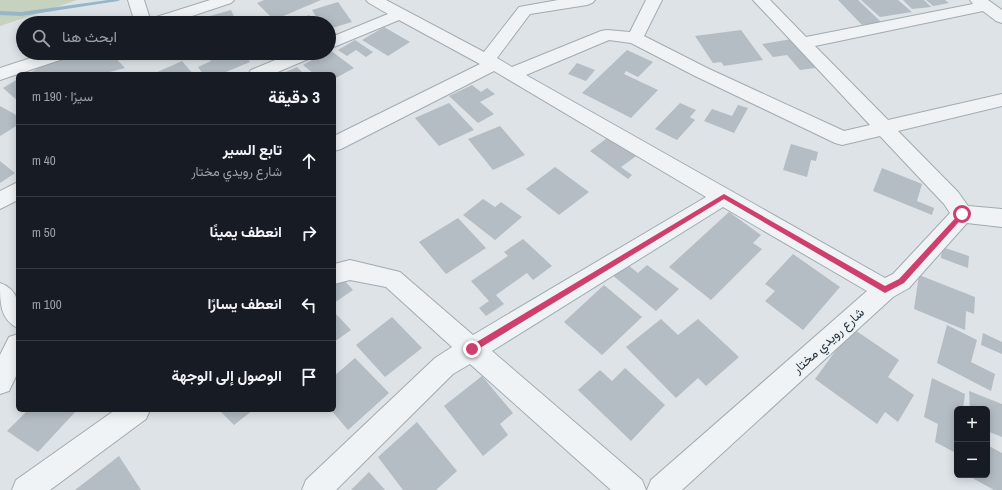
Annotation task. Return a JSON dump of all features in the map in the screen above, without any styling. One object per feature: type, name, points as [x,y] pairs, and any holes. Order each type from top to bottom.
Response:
[{"type":"street","points":[[136,0],[141,16]]},
{"type":"street","points":[[177,16],[226,0]]},
{"type":"street","points":[[374,0],[490,62],[885,290]]},
{"type":"street","points":[[336,143],[490,62],[525,10],[587,0]]},
{"type":"street","points":[[635,38],[654,0]]},
{"type":"street","points":[[762,0],[951,198],[962,214],[1002,218]]},
{"type":"street","points":[[803,42],[981,3],[1002,18]]},
{"type":"street","points":[[336,41],[400,14]]},
{"type":"street","points":[[511,74],[607,35],[635,38],[701,72],[842,138],[1002,100]]},
{"type":"street","points":[[0,74],[41,60]]},
{"type":"street","points":[[262,72],[290,60]]},
{"type":"street","points":[[0,201],[16,191]]},
{"type":"street","points":[[316,490],[444,366],[724,196]]},
{"type":"street","name":"شارع رويدي مختار","points":[[661,490],[885,290],[901,281],[962,214]]},
{"type":"street","points":[[336,274],[350,270],[392,279],[632,490]]},
{"type":"street","points":[[0,293],[16,314]]},
{"type":"street","points":[[0,382],[16,350]]},
{"type":"street","points":[[26,490],[134,412]]},
{"type":"green space","points":[[0,0],[77,0],[30,16],[16,16],[16,21],[0,26]]},
{"type":"building","points":[[264,0],[321,0],[283,16],[270,16],[257,3]]},
{"type":"building","points":[[838,0],[858,0],[881,22],[862,25]]},
{"type":"building","points":[[861,0],[898,0],[912,12],[880,17]]},
{"type":"building","points":[[903,0],[924,0],[931,7],[912,9]]},
{"type":"building","points":[[926,0],[945,0],[949,3],[933,6]]},
{"type":"building","points":[[338,2],[352,22],[336,27],[336,16],[316,16],[312,10]]},
{"type":"building","points":[[231,10],[234,16],[210,16]]},
{"type":"building","points":[[384,27],[410,42],[388,56],[362,40]]},
{"type":"building","points":[[741,30],[763,60],[724,66],[721,62],[713,63],[695,36]]},
{"type":"building","points":[[798,38],[823,67],[800,70],[787,55],[773,57],[762,44]]},
{"type":"building","points":[[355,40],[373,52],[366,57],[356,50],[347,56],[338,50]]},
{"type":"building","points":[[627,50],[653,62],[638,77],[626,71],[624,74],[658,90],[631,118],[582,93]]},
{"type":"building","points":[[336,54],[354,68],[336,78],[336,72],[312,72],[303,65],[312,60],[336,60]]},
{"type":"building","points":[[63,60],[118,60],[125,68],[110,72],[32,72],[42,66]]},
{"type":"building","points":[[248,60],[250,62],[226,72],[202,72],[198,67],[211,61]]},
{"type":"building","points":[[182,61],[191,72],[157,72]]},
{"type":"building","points":[[577,63],[595,70],[586,81],[568,74]]},
{"type":"building","points":[[297,67],[302,72],[286,72]]},
{"type":"building","points":[[16,80],[16,99],[3,88]]},
{"type":"building","points":[[472,85],[481,92],[487,88],[495,94],[480,102],[494,114],[478,123],[449,96]]},
{"type":"building","points":[[449,103],[474,130],[439,146],[415,118]]},
{"type":"building","points":[[680,103],[696,110],[690,117],[695,120],[677,140],[655,129]]},
{"type":"building","points":[[738,105],[748,108],[734,133],[704,121],[712,109],[732,116]]},
{"type":"building","points":[[0,106],[16,115],[16,126],[0,136]]},
{"type":"building","points":[[500,126],[525,155],[493,170],[468,139]]},
{"type":"building","points":[[611,135],[639,154],[621,167],[632,175],[628,179],[590,151]]},
{"type":"building","points":[[791,144],[818,152],[816,161],[811,160],[807,177],[783,170]]},
{"type":"building","points":[[0,161],[15,173],[0,183]]},
{"type":"building","points":[[555,167],[589,192],[559,215],[526,189]]},
{"type":"building","points":[[882,168],[922,184],[917,201],[934,208],[932,215],[873,191]]},
{"type":"building","points":[[483,199],[495,207],[501,202],[522,217],[495,240],[463,215]]},
{"type":"building","points":[[729,212],[761,235],[753,243],[762,249],[711,300],[669,267]]},
{"type":"building","points":[[458,218],[486,248],[446,274],[419,242]]},
{"type":"building","points":[[523,239],[552,266],[533,280],[527,273],[496,295],[504,304],[486,316],[479,308],[489,301],[471,281],[508,256],[504,252]]},
{"type":"building","points":[[942,247],[969,256],[968,268],[941,258]]},
{"type":"building","points":[[793,254],[840,287],[803,330],[765,301],[775,291],[765,284]]},
{"type":"building","points":[[624,262],[638,273],[647,265],[679,289],[656,311],[611,274]]},
{"type":"building","points":[[919,275],[975,297],[974,314],[966,311],[965,330],[914,309]]},
{"type":"building","points":[[342,278],[353,290],[336,302],[336,282]]},
{"type":"building","points":[[604,285],[642,317],[602,355],[564,322]]},
{"type":"building","points":[[336,314],[351,330],[336,341]]},
{"type":"building","points":[[392,317],[422,348],[385,377],[356,345]]},
{"type":"building","points":[[661,319],[678,335],[698,319],[739,357],[706,386],[698,378],[676,398],[626,347]]},
{"type":"building","points":[[947,325],[977,340],[971,362],[995,374],[991,391],[937,363]]},
{"type":"building","points":[[852,328],[899,360],[888,377],[914,395],[898,422],[885,412],[877,424],[815,379]]},
{"type":"building","points":[[983,333],[1002,342],[1002,354],[981,345]]},
{"type":"building","points":[[355,358],[389,393],[348,430],[333,412],[336,412],[336,374]]},
{"type":"building","points":[[625,368],[665,405],[631,441],[578,390],[600,370],[612,381]]},
{"type":"building","points":[[482,376],[513,413],[500,424],[508,435],[483,456],[444,406]]},
{"type":"building","points":[[932,378],[965,394],[963,406],[954,406],[954,452],[935,442],[938,424],[924,417]]},
{"type":"building","points":[[969,391],[1002,404],[1002,437],[990,432],[990,406],[970,406]]},
{"type":"building","points":[[26,412],[75,412],[38,452],[7,431]]},
{"type":"building","points":[[221,412],[250,412],[234,425]]},
{"type":"building","points":[[417,422],[457,471],[436,490],[403,490],[378,457]]},
{"type":"building","points":[[990,447],[1002,453],[1002,490],[994,490],[972,478],[990,478]]},
{"type":"building","points":[[119,456],[141,490],[75,490]]},
{"type":"building","points":[[369,472],[385,490],[351,490]]},
{"type":"waterway","points":[[0,13],[21,14],[118,0]]},
{"type":"route","points":[[472,349],[724,196],[885,290],[901,281],[962,214]]}]
